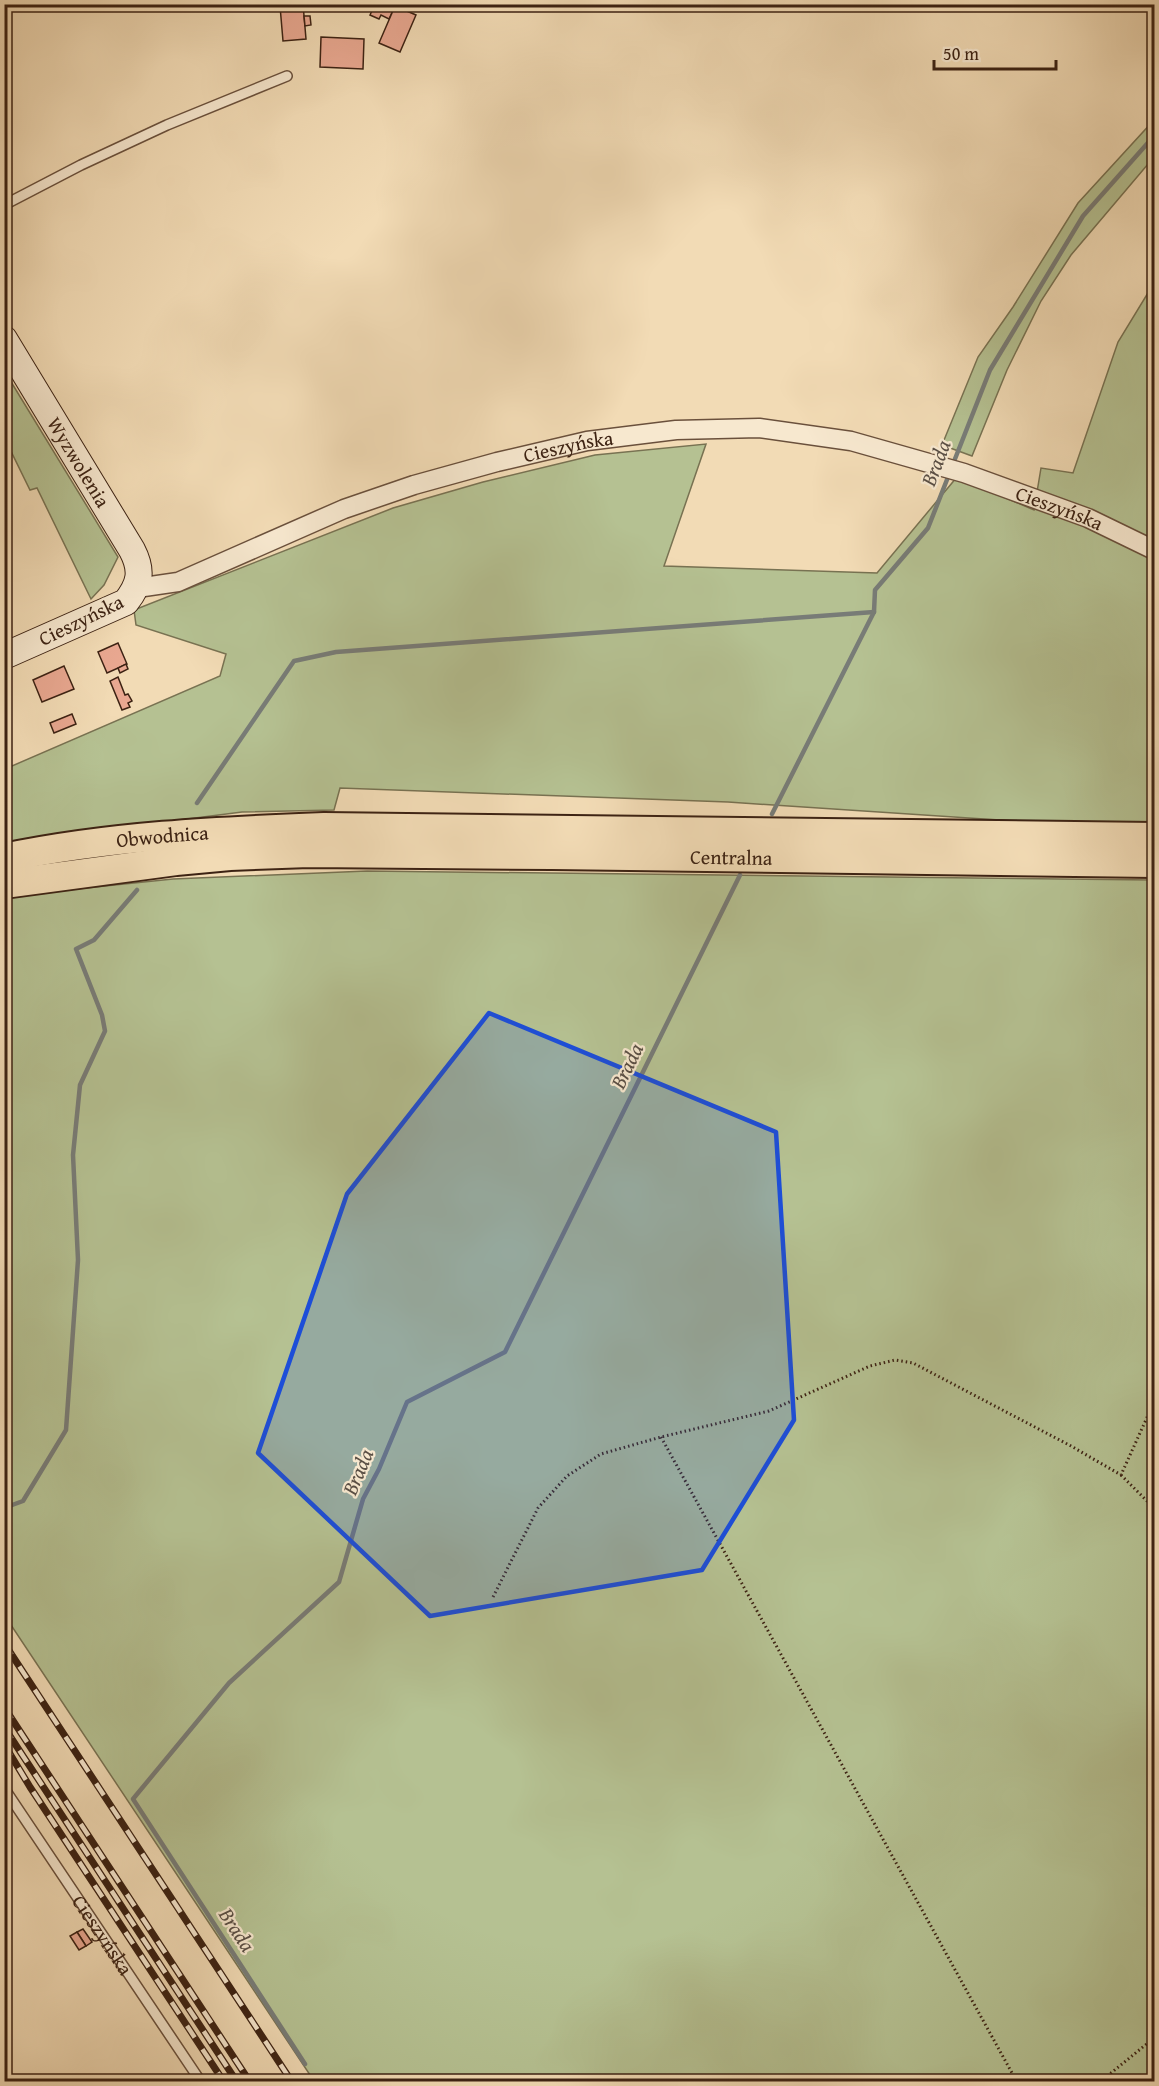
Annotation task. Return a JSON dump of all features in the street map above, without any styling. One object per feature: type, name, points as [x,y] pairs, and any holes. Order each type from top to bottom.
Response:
[{"type":"main road","name":"Centralna","points":[[324,827],[1155,837]]},
{"type":"main road","name":"Obwodnica","points":[[4,858],[142,839],[235,831],[324,827]]},
{"type":"main road","name":"Centralna","points":[[309,854],[481,854],[1155,863]]},
{"type":"main road","name":"Obwodnica","points":[[4,884],[176,861],[230,856],[309,854]]},
{"type":"street","name":"Wyzwolenia","points":[[4,339],[132,550],[139,574],[137,588]]},
{"type":"street","name":"Cieszyńska","points":[[4,656],[120,606],[137,588],[177,582],[344,509],[414,485],[587,441],[676,430],[759,428],[850,441],[964,473],[1088,518],[1155,550]]},
{"type":"lane","points":[[4,205],[167,124],[287,76]]},
{"type":"lane","name":"Cieszyńska","points":[[4,1788],[201,2082]]},
{"type":"path","points":[[493,1598],[538,1508],[567,1476],[601,1454],[769,1411],[870,1366],[895,1360],[913,1363],[1071,1446],[1121,1475],[1155,1508]]},
{"type":"path","points":[[1121,1475],[1155,1402]]},
{"type":"path","points":[[661,1437],[1017,2082]]},
{"type":"path","points":[[1100,2082],[1155,2038]]},
{"type":"highlighted area","points":[[489,1013],[776,1132],[794,1420],[702,1570],[430,1616],[258,1453],[347,1194]]},
{"type":"green space","points":[[1154,120],[1154,157],[1071,255],[1041,301],[1007,370],[972,456],[942,445],[978,357],[1013,307],[1078,203]]},
{"type":"green space","points":[[1154,283],[1154,824],[1044,823],[728,802],[340,788],[334,810],[242,812],[5,844],[5,769],[220,676],[226,654],[136,625],[134,610],[393,508],[483,482],[595,455],[706,444],[664,566],[877,573],[957,477],[1034,510],[1041,468],[1073,473],[1118,342]]},
{"type":"green space","points":[[5,372],[118,557],[104,585],[91,599],[37,488],[30,490],[5,439]]},
{"type":"green space","points":[[367,871],[1154,880],[1154,2081],[314,2081],[5,1616],[4,899],[27,894],[173,879]]},
{"type":"building","points":[[303,4],[306,39],[283,41],[280,6]]},
{"type":"building","points":[[375,4],[395,6],[389,19],[381,15],[379,19],[370,15]]},
{"type":"building","points":[[395,6],[416,15],[400,52],[379,43]]},
{"type":"building","points":[[304,16],[310,16],[311,25],[305,26]]},
{"type":"building","points":[[321,37],[364,39],[363,69],[320,67]]},
{"type":"building","points":[[118,643],[127,664],[107,673],[98,652]]},
{"type":"building","points":[[126,664],[128,669],[120,673],[118,668]]},
{"type":"building","points":[[64,666],[74,689],[42,702],[33,680]]},
{"type":"building","points":[[118,677],[125,695],[128,694],[132,701],[128,703],[130,707],[122,710],[110,681]]},
{"type":"building","points":[[72,714],[76,724],[54,733],[50,723]]},
{"type":"building","points":[[83,1929],[92,1942],[86,1946],[77,1932]]},
{"type":"building","points":[[77,1932],[86,1946],[79,1950],[70,1936]]},
{"type":"waterway","name":"Brada","points":[[953,464],[990,370],[1083,216],[1154,136]]},
{"type":"waterway","name":"Brada","points":[[772,814],[874,612],[875,590],[928,528],[950,472]]},
{"type":"waterway","points":[[197,803],[294,661],[336,652],[874,612]]},
{"type":"waterway","name":"Brada","points":[[305,2064],[133,1799],[229,1683],[339,1582],[363,1499],[379,1469],[407,1402],[505,1352],[740,875]]},
{"type":"waterway","points":[[4,1508],[23,1501],[66,1430],[78,1260],[73,1155],[80,1085],[105,1031],[102,1015],[76,949],[94,940],[137,890]]},
{"type":"railway","points":[[4,1643],[292,2082]]},
{"type":"railway","points":[[4,1707],[250,2082]]},
{"type":"railway","points":[[4,1727],[237,2082]]},
{"type":"railway","points":[[4,1744],[224,2082]]}]
